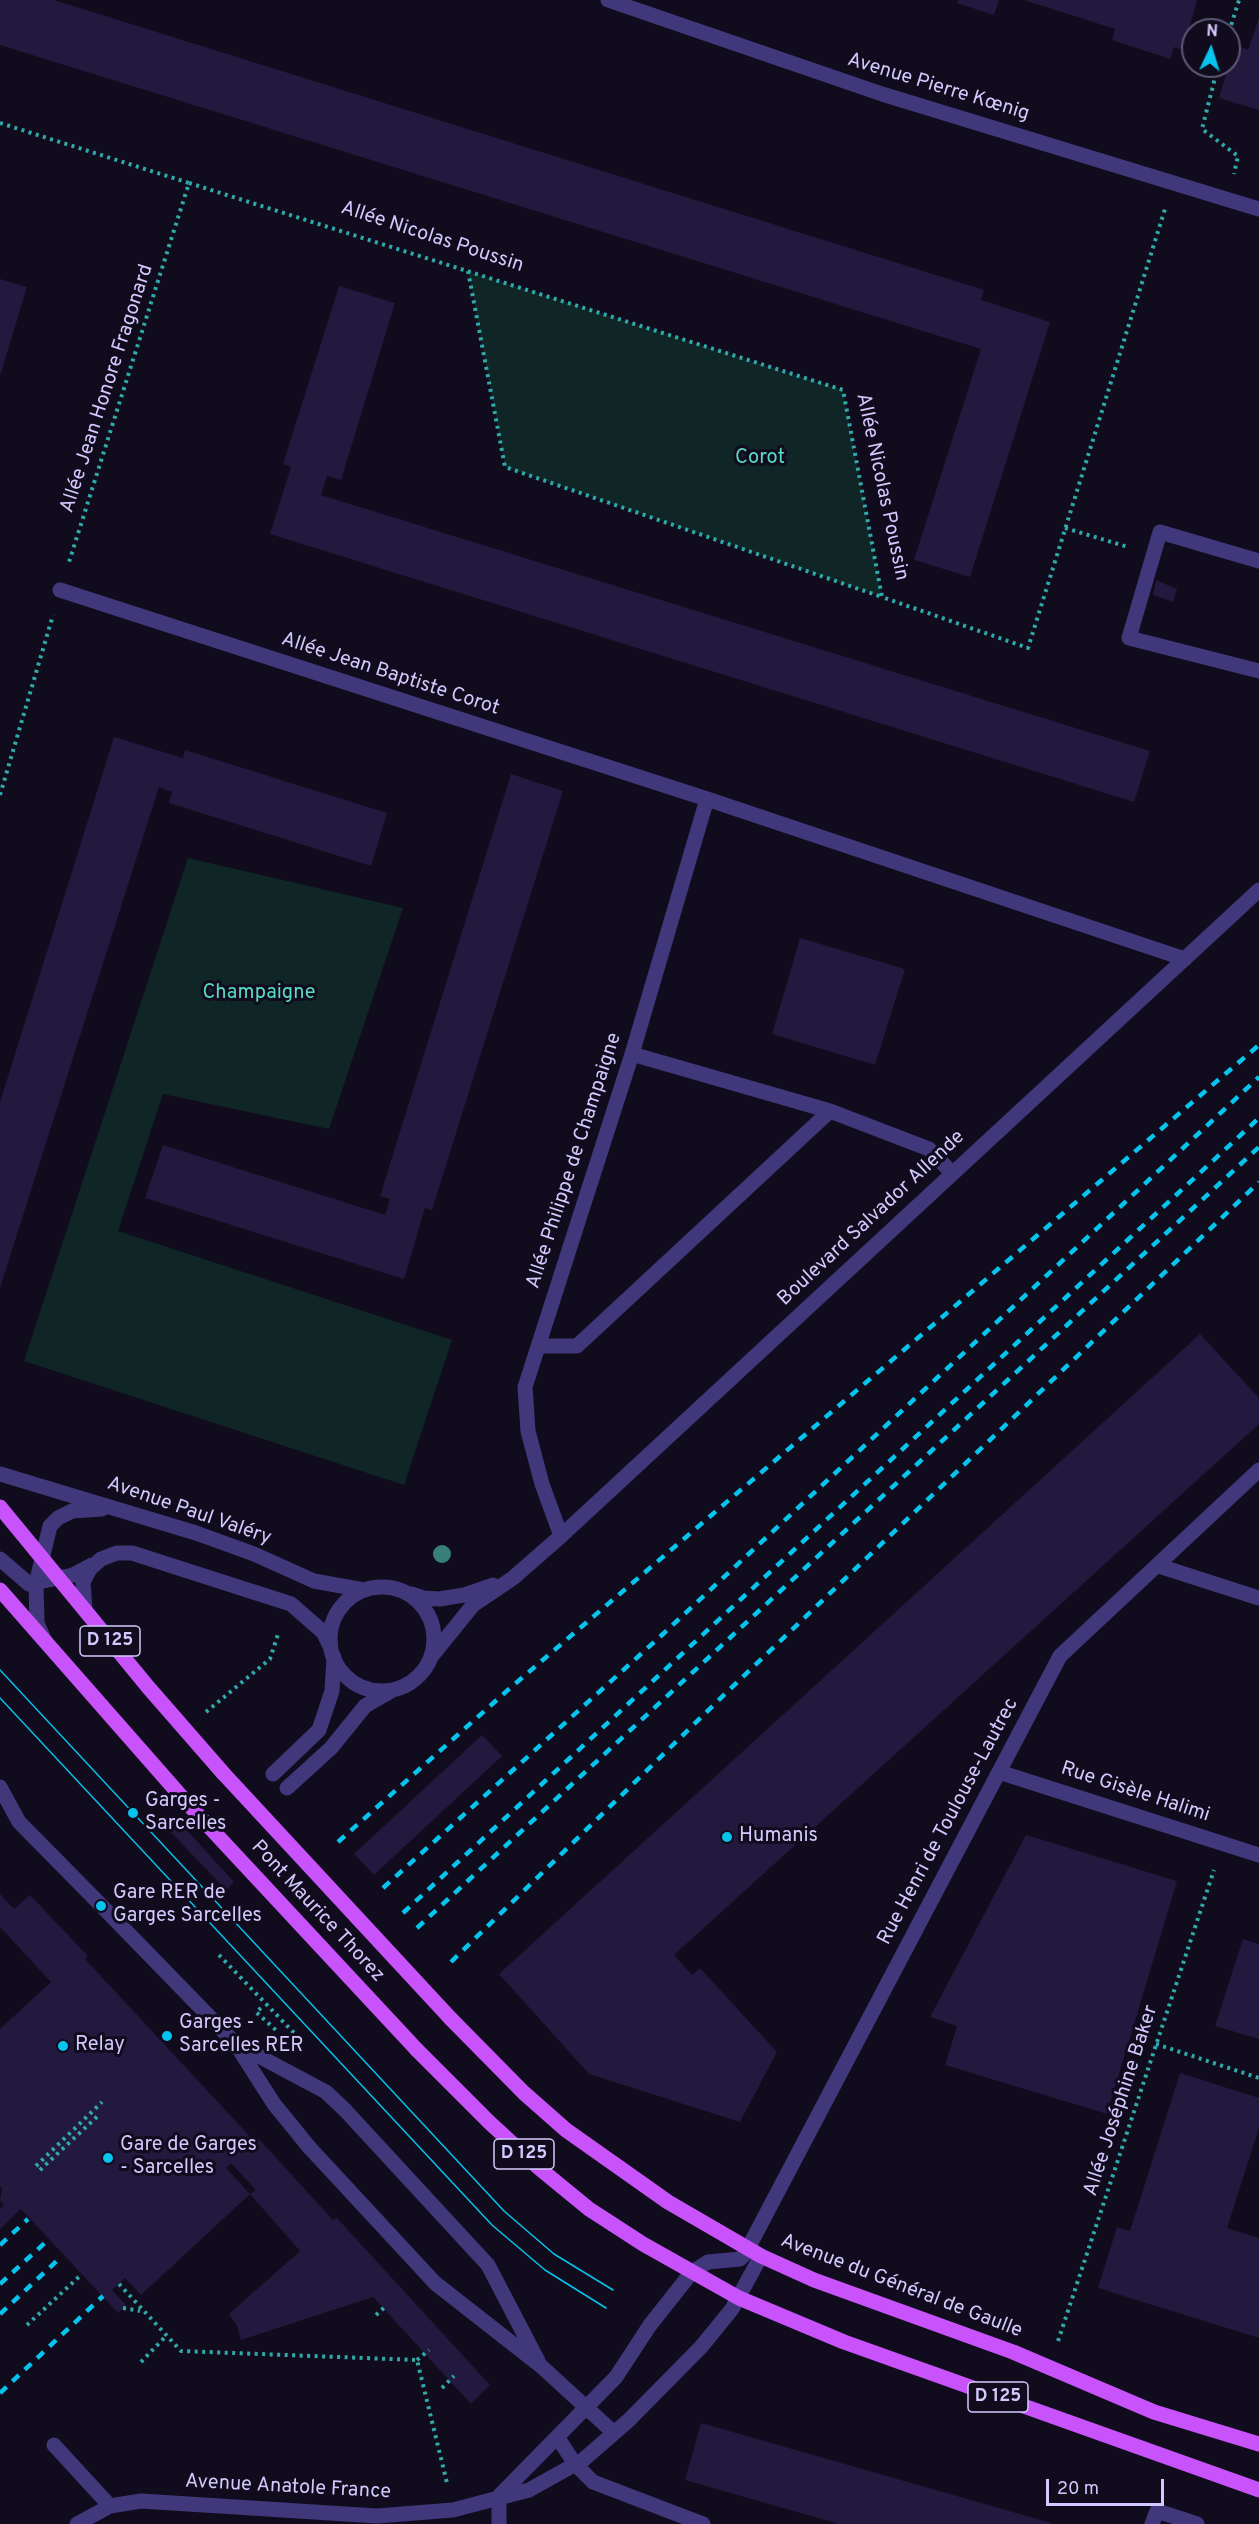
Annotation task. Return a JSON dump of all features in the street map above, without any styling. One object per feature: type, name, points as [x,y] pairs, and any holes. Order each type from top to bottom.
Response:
[{"type":"main road","name":"D 125","points":[[0,1507],[85,1610]]},
{"type":"main road","name":"D 125","points":[[0,1590],[44,1641]]},
{"type":"main road","name":"Pont Maurice Thorez","points":[[85,1610],[223,1773],[451,2019]]},
{"type":"main road","name":"Pont Maurice Thorez","points":[[44,1641],[187,1803],[417,2050],[489,2122],[581,2202],[625,2233],[692,2272]]},
{"type":"main road","name":"Avenue du Général de Gaulle","points":[[451,2019],[524,2093],[566,2130],[668,2202],[755,2253],[814,2280],[958,2331],[1154,2412],[1259,2444]]},
{"type":"main road","name":"D 125","points":[[692,2272],[739,2298],[798,2325],[1259,2490]]},
{"type":"street","name":"Avenue Pierre Kœnig","points":[[608,0],[882,94],[1259,208]]},
{"type":"street","points":[[1259,561],[1160,532],[1129,638],[1259,671]]},
{"type":"street","name":"Allée Jean Baptiste Corot","points":[[60,590],[707,799],[1185,958]]},
{"type":"street","name":"Allée Philippe de Champaigne","points":[[561,1536],[542,1484],[528,1431],[525,1387],[632,1054],[707,799]]},
{"type":"street","name":"Boulevard Salvador Allende","points":[[431,1657],[473,1605],[513,1578],[561,1536],[1259,890]]},
{"type":"street","points":[[632,1054],[830,1112],[929,1149],[952,1173]]},
{"type":"street","points":[[538,1346],[578,1347],[830,1112]]},
{"type":"street","name":"Rue Henri de Toulouse-Lautrec","points":[[755,2253],[1060,1656],[1159,1566],[1259,1470]]},
{"type":"street","name":"Avenue Paul Valéry","points":[[0,1474],[126,1511],[254,1554],[314,1581],[364,1590]]},
{"type":"street","points":[[44,1641],[37,1623],[36,1584],[50,1526],[58,1518],[83,1509],[126,1511]]},
{"type":"street","points":[[0,1559],[22,1581],[36,1584],[73,1575],[117,1553],[132,1553],[291,1604],[323,1632],[339,1668],[357,1685],[381,1691],[396,1689]]},
{"type":"street","points":[[85,1610],[83,1582],[90,1569],[101,1559]]},
{"type":"street","points":[[1159,1566],[1259,1598]]},
{"type":"street","name":"Boulevard Salvador Allende","points":[[407,1593],[439,1599],[464,1595],[513,1578]]},
{"type":"street","points":[[273,1774],[310,1742],[319,1730],[332,1691],[332,1627],[339,1610],[364,1590],[386,1586],[407,1593],[424,1607],[430,1617],[435,1638],[431,1657],[416,1679],[376,1697],[366,1706],[331,1748],[287,1788]]},
{"type":"street","name":"Rue Gisèle Halimi","points":[[999,1772],[1259,1855]]},
{"type":"street","points":[[0,1787],[19,1822],[235,2043],[274,2104],[309,2148],[435,2283],[541,2366],[614,2433]]},
{"type":"street","points":[[0,1816],[19,1822]]},
{"type":"street","points":[[235,2043],[326,2092],[345,2110],[488,2265],[541,2366]]},
{"type":"street","name":"Avenue Anatole France","points":[[499,2496],[616,2377],[650,2325],[692,2272],[708,2262],[740,2259],[755,2253]]},
{"type":"street","name":"Avenue Anatole France","points":[[77,2524],[110,2506],[141,2500],[377,2516],[453,2510],[528,2490],[575,2464],[614,2433],[701,2347],[739,2298],[755,2253]]},
{"type":"street","points":[[558,2438],[575,2464],[593,2482],[696,2523]]},
{"type":"street","points":[[54,2445],[110,2506]]},
{"type":"street","points":[[499,2496],[499,2524]]},
{"type":"street","points":[[1152,2524],[1157,2511],[1197,2524]]},
{"type":"path","points":[[1233,18],[1239,0]]},
{"type":"path","points":[[1215,78],[1202,129],[1238,156],[1229,200]]},
{"type":"path","points":[[0,123],[189,183]]},
{"type":"path","name":"Allée Nicolas Poussin","points":[[189,183],[843,390],[882,597],[1028,648],[1173,181]]},
{"type":"path","name":"Allée Jean Honore Fragonard","points":[[0,794],[60,590],[189,183]]},
{"type":"path","points":[[468,271],[505,467],[882,597]]},
{"type":"path","points":[[1065,528],[1153,555]]},
{"type":"path","points":[[223,1697],[270,1659],[277,1636]]},
{"type":"path","name":"Allée Joséphine Baker","points":[[1050,2368],[1223,1843]]},
{"type":"path","points":[[219,1956],[295,2034],[288,2041],[256,2012],[261,2008]]},
{"type":"path","points":[[1156,2044],[1259,2078]]},
{"type":"path","points":[[36,2166],[102,2102]]},
{"type":"path","points":[[40,2170],[100,2114]]},
{"type":"path","points":[[27,2325],[82,2274]]},
{"type":"path","points":[[118,2284],[181,2351],[417,2360],[429,2350]]},
{"type":"path","points":[[376,2315],[387,2306]]},
{"type":"path","points":[[123,2308],[141,2311]]},
{"type":"path","points":[[141,2362],[166,2337]]},
{"type":"path","points":[[417,2360],[453,2510]]},
{"type":"path","points":[[442,2388],[454,2376]]},
{"type":"green space","name":"Corot","points":[[468,271],[843,390],[882,597],[505,467]]},
{"type":"green space","name":"Champaigne","points":[[188,858],[403,908],[329,1129],[163,1094],[118,1231],[452,1340],[404,1485],[24,1361]]},
{"type":"building","points":[[0,0],[54,0],[984,290],[981,300],[1050,322],[970,577],[914,560],[981,349],[0,45]]},
{"type":"building","points":[[958,0],[999,0],[994,15],[957,3]]},
{"type":"building","points":[[1024,0],[1197,1],[1192,18],[1181,18],[1181,50],[1174,47],[1170,59],[1112,40],[1115,29]]},
{"type":"building","points":[[1259,18],[1259,110],[1219,98],[1225,78],[1241,78],[1241,47],[1248,50]]},
{"type":"building","points":[[0,279],[27,287],[1,373],[0,373]]},
{"type":"building","points":[[339,286],[395,303],[341,480],[327,476],[321,495],[1150,751],[1134,802],[270,534],[291,467],[283,464]]},
{"type":"building","points":[[1156,580],[1177,589],[1173,602],[1153,595]]},
{"type":"building","points":[[114,737],[183,758],[185,750],[387,813],[371,866],[169,803],[172,792],[159,787],[0,1288],[0,1102]]},
{"type":"building","points":[[511,774],[563,791],[432,1210],[425,1208],[404,1279],[145,1198],[163,1145],[385,1215],[390,1199],[380,1196]]},
{"type":"building","points":[[800,938],[905,969],[875,1065],[772,1034]]},
{"type":"building","name":"Humanis","points":[[1200,1334],[1259,1398],[1259,1424],[674,1955],[692,1975],[700,1968],[777,2052],[740,2122],[589,2074],[499,1974]]},
{"type":"building","points":[[482,1735],[502,1756],[374,1875],[354,1854]]},
{"type":"building","points":[[174,1816],[234,1882],[226,1890],[164,1825]]},
{"type":"building","points":[[1026,1835],[1177,1881],[1107,2114],[945,2065],[957,2026],[930,2017]]},
{"type":"building","points":[[0,1894],[14,1909],[30,1895],[88,1956],[85,1959],[255,2142],[258,2138],[333,2220],[336,2217],[490,2385],[471,2404],[373,2297],[241,2340],[237,2326],[229,2314],[300,2251],[250,2194],[141,2295],[125,2278],[112,2290],[126,2305],[118,2313],[21,2209],[0,2229],[0,2209],[4,2205],[0,2201],[2,2189],[0,2186],[0,2029],[51,1982],[0,1927]],"holes":[[[231,2163],[256,2190],[250,2194],[226,2168]]]},
{"type":"building","points":[[1243,1939],[1259,1944],[1259,2039],[1215,2026]]},
{"type":"building","points":[[1180,2073],[1259,2098],[1259,2128],[1227,2228],[1259,2238],[1259,2338],[1098,2288],[1117,2227],[1130,2231]]},
{"type":"building","points":[[701,2423],[1051,2524],[839,2524],[685,2480]]},
{"type":"tram line","points":[[0,1670],[504,2211],[554,2254],[613,2290]]},
{"type":"tram line","points":[[0,1698],[492,2225],[545,2270],[606,2308]]},
{"type":"railway","points":[[338,1842],[509,1689],[1259,1045]]},
{"type":"railway","points":[[383,1888],[663,1634],[1259,1077]]},
{"type":"railway","points":[[403,1913],[1259,1118]]},
{"type":"railway","points":[[417,1928],[1259,1147]]},
{"type":"railway","points":[[451,1962],[728,1691],[1259,1182]]},
{"type":"railway","points":[[0,2245],[28,2219]]},
{"type":"railway","points":[[0,2284],[48,2240]]},
{"type":"railway","points":[[0,2314],[62,2256]]},
{"type":"railway","points":[[0,2393],[103,2296]]},
{"type":"place","name":"Garges - Sarcelles","points":[[133,1813]]},
{"type":"place","name":"Humanis","points":[[727,1837]]},
{"type":"place","name":"Gare RER de Garges Sarcelles","points":[[101,1906]]},
{"type":"place","name":"Garges - Sarcelles RER","points":[[167,2036]]},
{"type":"place","name":"Relay","points":[[63,2046]]},
{"type":"place","name":"Gare de Garges - Sarcelles","points":[[108,2158]]}]
